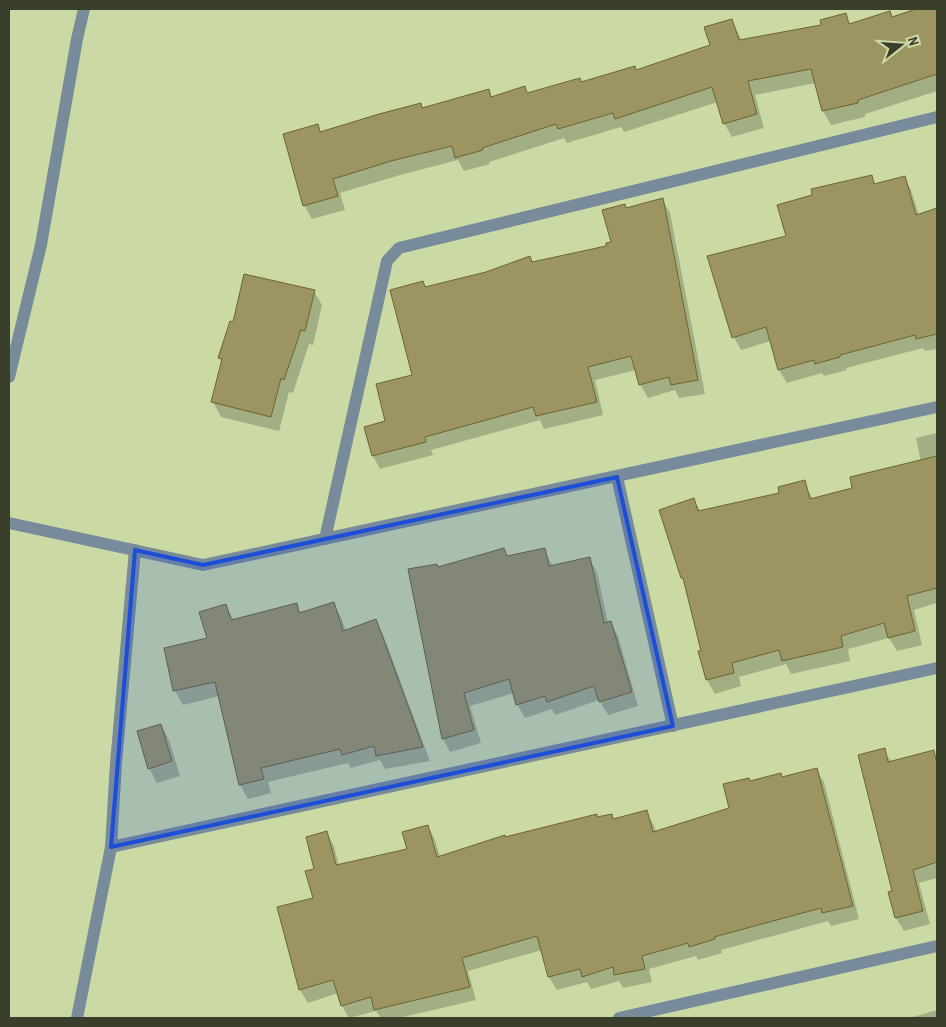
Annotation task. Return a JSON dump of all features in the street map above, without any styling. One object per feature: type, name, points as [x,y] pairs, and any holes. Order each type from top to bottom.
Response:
[{"type":"street","points":[[9,377],[41,245],[77,39],[84,9]]},
{"type":"street","points":[[325,539],[387,261],[398,248],[937,117]]},
{"type":"street","points":[[9,523],[204,565],[937,407]]},
{"type":"street","points":[[617,477],[673,726]]},
{"type":"street","points":[[77,1018],[111,847],[116,762],[135,550]]},
{"type":"street","points":[[111,847],[937,668]]},
{"type":"street","points":[[626,1018],[937,946]]},
{"type":"highlighted area","points":[[617,477],[673,726],[111,847],[135,550],[203,565]]},
{"type":"building","points":[[916,9],[937,9],[937,74],[858,100],[858,103],[822,111],[811,69],[748,81],[757,114],[723,124],[712,87],[615,119],[613,113],[558,129],[556,124],[455,158],[452,146],[391,161],[333,179],[338,196],[303,206],[283,134],[318,124],[320,132],[421,103],[422,108],[489,89],[491,97],[525,86],[527,93],[580,78],[581,82],[635,66],[636,70],[710,45],[704,27],[732,19],[739,40],[821,25],[820,20],[846,13],[849,24],[890,11],[892,17]]},
{"type":"building","points":[[872,175],[874,184],[905,176],[916,215],[937,208],[937,334],[916,339],[915,335],[840,355],[840,357],[815,364],[814,360],[778,370],[766,327],[732,338],[707,256],[786,236],[777,205],[812,195],[811,189]]},
{"type":"building","points":[[663,198],[698,380],[671,385],[669,377],[639,385],[631,356],[588,367],[597,402],[536,416],[533,407],[425,437],[426,442],[372,456],[364,427],[385,421],[376,384],[412,375],[390,290],[423,281],[425,287],[486,272],[530,256],[532,262],[606,246],[606,243],[611,242],[602,210],[625,204],[626,208]]},
{"type":"building","points":[[244,274],[315,290],[305,331],[301,330],[284,380],[281,378],[271,417],[211,402],[222,359],[218,358],[230,321],[233,322]]},
{"type":"building","points":[[937,456],[937,588],[907,596],[915,631],[888,638],[884,623],[841,636],[843,647],[782,661],[779,650],[732,663],[734,673],[706,680],[698,651],[701,651],[683,578],[681,578],[659,510],[694,498],[698,511],[779,493],[778,487],[805,480],[810,499],[852,488],[850,477]]},
{"type":"building","points":[[504,548],[507,556],[545,548],[549,566],[590,557],[604,623],[611,621],[632,692],[599,702],[594,686],[547,702],[545,696],[516,705],[509,679],[464,693],[474,730],[442,739],[408,569],[437,564],[438,567]]},
{"type":"building","points":[[334,602],[343,631],[376,619],[423,747],[376,756],[374,746],[342,755],[340,749],[261,768],[264,779],[239,785],[215,682],[173,691],[164,648],[207,638],[199,612],[226,604],[231,620],[297,603],[299,613]]},
{"type":"building","points":[[161,724],[172,761],[148,769],[137,731]]},
{"type":"building","points":[[885,748],[888,762],[934,750],[937,765],[937,862],[913,870],[923,911],[895,918],[888,892],[892,891],[858,755]]},
{"type":"building","points":[[817,768],[853,906],[822,913],[821,908],[714,937],[715,939],[689,947],[688,943],[642,956],[645,969],[614,975],[613,967],[582,977],[580,969],[548,977],[537,936],[462,958],[470,987],[374,1010],[371,997],[341,1006],[333,980],[299,990],[277,907],[313,898],[305,871],[314,869],[306,837],[327,831],[336,865],[407,849],[402,832],[428,825],[437,857],[505,835],[505,837],[597,814],[597,817],[612,814],[613,819],[647,810],[653,832],[729,808],[723,784],[749,778],[750,781],[781,773],[782,777]]}]
